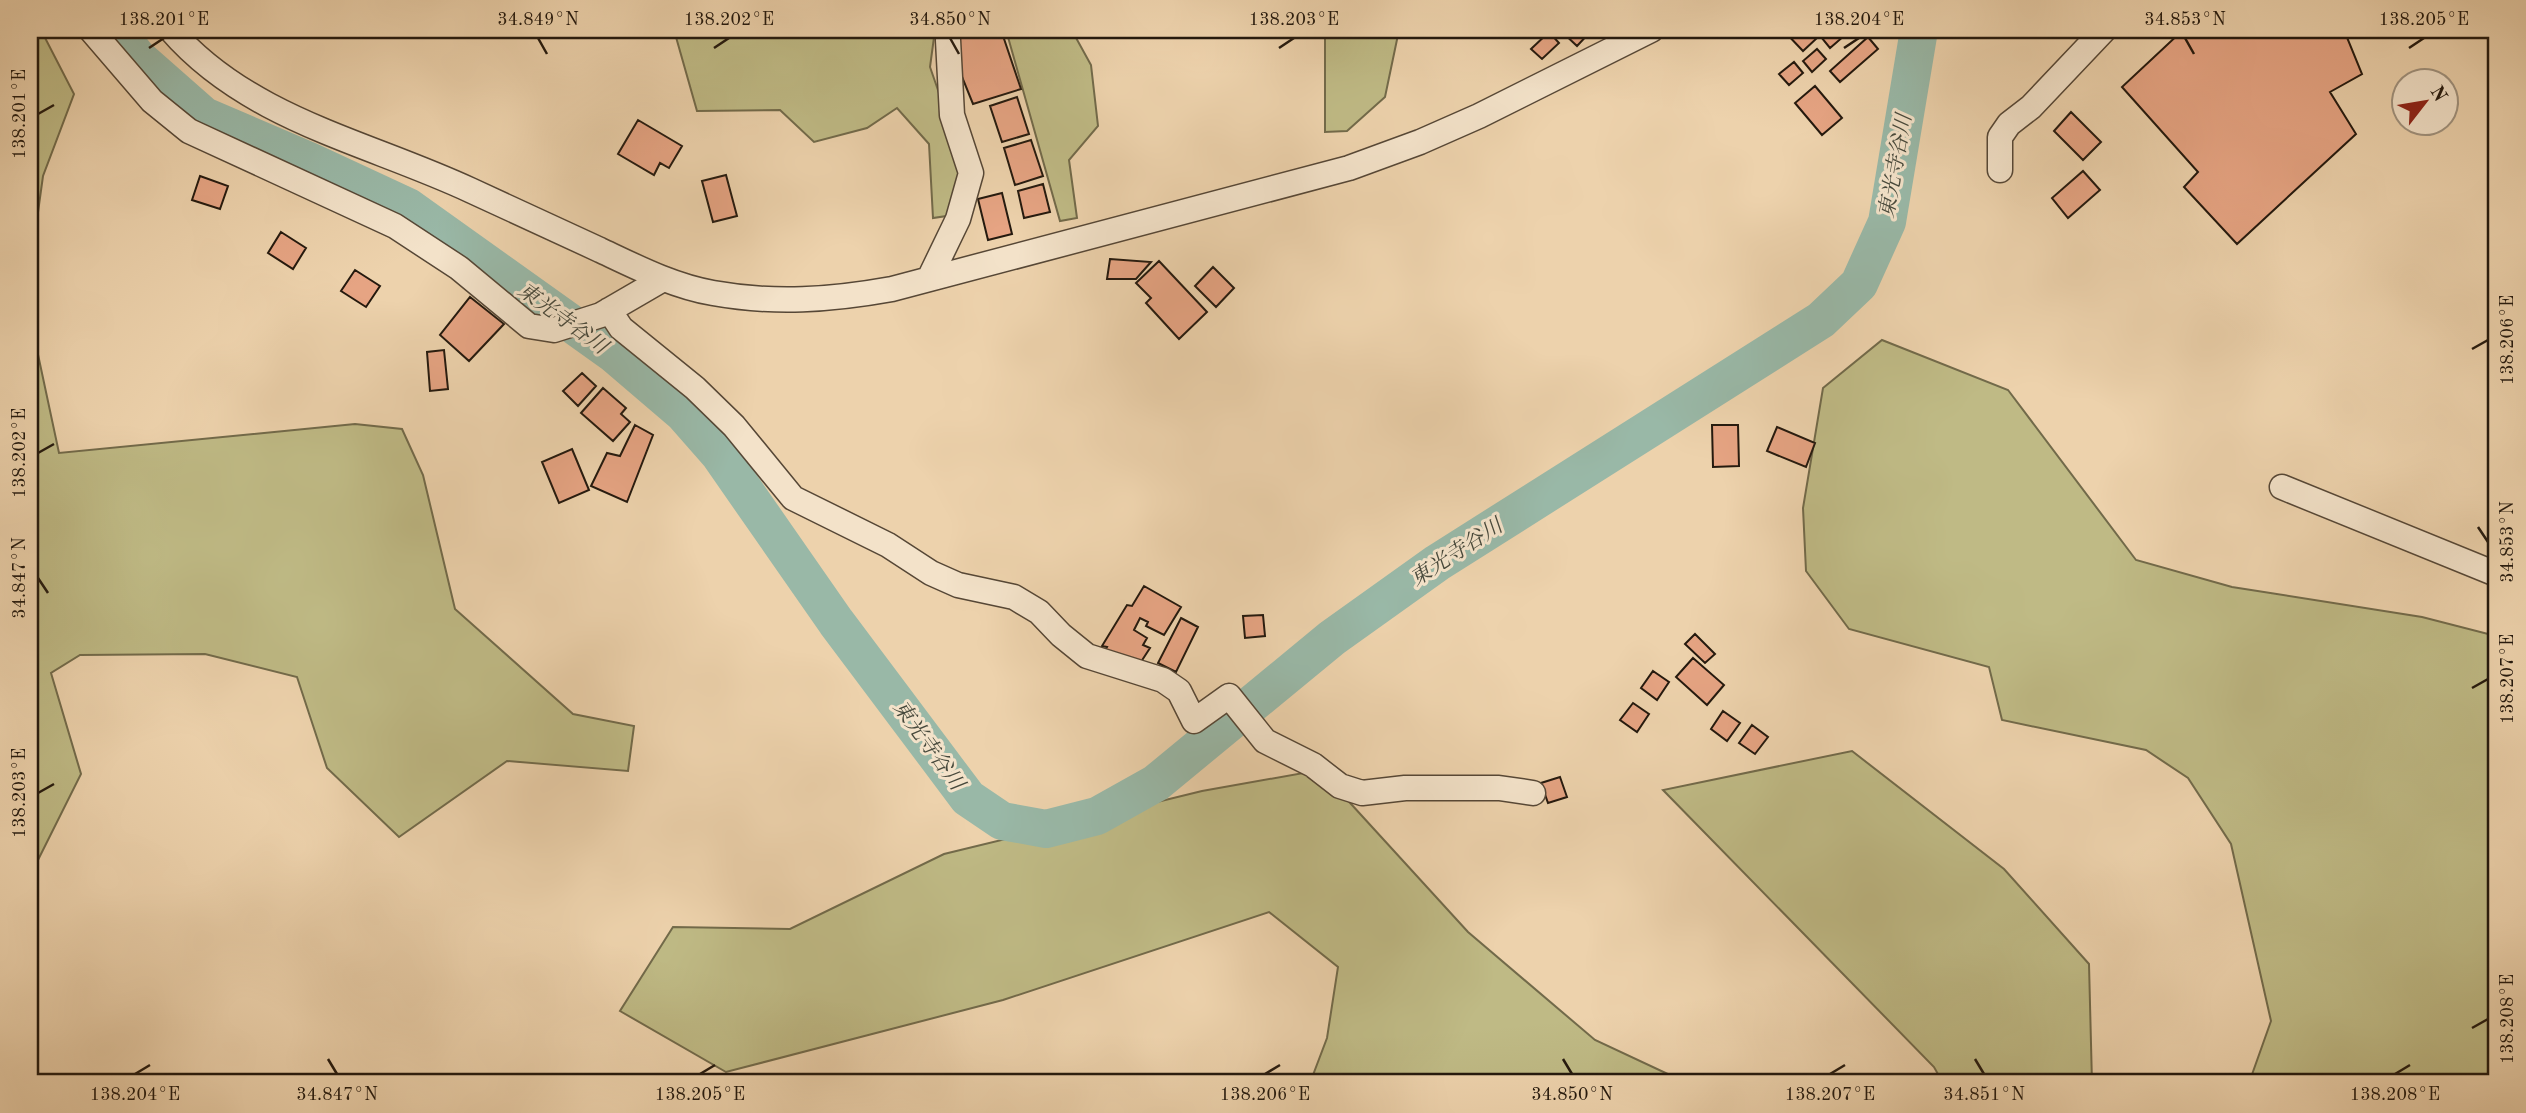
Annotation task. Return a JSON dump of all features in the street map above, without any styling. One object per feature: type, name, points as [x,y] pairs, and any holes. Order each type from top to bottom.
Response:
[{"type":"street","points":[[91,30],[152,101],[189,131],[395,226],[459,268],[529,326],[554,330],[605,312],[663,279]]},
{"type":"street","points":[[171,30],[191,53],[226,80],[267,105],[310,126],[461,186],[663,279],[711,293],[760,300],[806,301],[846,297],[929,279],[1349,169],[1479,116],[1651,30]]},
{"type":"street","points":[[2000,170],[2000,137],[2104,30]]},
{"type":"street","points":[[929,279],[958,219],[971,173],[952,115],[948,40]]},
{"type":"street","points":[[605,312],[695,388],[734,426],[793,498],[888,545],[931,573],[958,585],[1014,597],[1039,612],[1087,656],[1163,680],[1179,691],[1194,722],[1229,696],[1265,741],[1313,765],[1340,786],[1362,793],[1405,788],[1499,788],[1532,793]]},
{"type":"street","points":[[2282,487],[2496,573]]},
{"type":"shaded area","points":[[30,30],[41,30],[74,94],[43,176],[30,270]]},
{"type":"shaded area","points":[[674,30],[935,30],[930,67],[966,171],[953,215],[933,218],[929,144],[897,108],[867,128],[814,142],[780,110],[697,111]]},
{"type":"shaded area","points":[[1006,30],[1088,30],[1075,36],[1091,65],[1098,126],[1069,160],[1077,218],[1060,221]]},
{"type":"shaded area","points":[[1325,30],[1399,30],[1385,97],[1347,131],[1325,132]]},
{"type":"shaded area","points":[[30,317],[59,453],[355,424],[402,429],[423,475],[455,609],[573,714],[634,726],[628,771],[507,761],[399,837],[327,768],[297,677],[205,654],[80,655],[51,673],[81,774],[30,876]]},
{"type":"shaded area","points":[[1882,340],[2008,390],[2136,560],[2232,587],[2422,617],[2496,636],[2496,1083],[2249,1083],[2271,1021],[2231,844],[2188,778],[2146,750],[2002,720],[1989,667],[1849,629],[1806,571],[1803,508],[1823,388]]},
{"type":"shaded area","points":[[1852,751],[2004,869],[2089,964],[2092,1083],[1943,1083],[1934,1067],[1663,790]]},
{"type":"shaded area","points":[[1320,770],[1468,932],[1595,1040],[1687,1083],[1310,1083],[1327,1038],[1338,967],[1269,912],[1003,1000],[726,1072],[620,1011],[673,927],[790,929],[944,854],[1202,791]]},
{"type":"building","points":[[943,30],[1001,30],[1021,89],[973,104]]},
{"type":"building","points":[[1560,30],[1592,30],[1577,46]]},
{"type":"building","points":[[1783,30],[1810,30],[1817,38],[1803,51]]},
{"type":"building","points":[[1830,30],[1839,30],[1844,36],[1830,48],[1821,37]]},
{"type":"building","points":[[2183,30],[2344,30],[2362,74],[2330,92],[2356,134],[2237,244],[2184,187],[2198,172],[2122,87]]},
{"type":"building","points":[[1549,32],[1559,43],[1542,59],[1531,49]]},
{"type":"building","points":[[1868,37],[1878,49],[1840,82],[1830,71]]},
{"type":"building","points":[[1817,49],[1826,59],[1812,72],[1803,61]]},
{"type":"building","points":[[1794,62],[1803,73],[1789,85],[1779,74]]},
{"type":"building","points":[[1815,86],[1842,118],[1822,135],[1795,103]]},
{"type":"building","points":[[1017,97],[1029,134],[1002,142],[990,106]]},
{"type":"building","points":[[2071,112],[2101,142],[2083,160],[2054,131]]},
{"type":"building","points":[[638,120],[682,146],[669,168],[660,163],[654,175],[618,154]]},
{"type":"building","points":[[1031,140],[1043,176],[1015,185],[1004,148]]},
{"type":"building","points":[[2083,171],[2100,190],[2068,218],[2052,198]]},
{"type":"building","points":[[726,175],[737,216],[713,222],[702,181]]},
{"type":"building","points":[[200,176],[228,186],[220,209],[192,200]]},
{"type":"building","points":[[1043,184],[1050,212],[1024,218],[1018,191]]},
{"type":"building","points":[[1002,193],[1012,234],[988,240],[978,199]]},
{"type":"building","points":[[281,232],[306,248],[293,269],[268,253]]},
{"type":"building","points":[[1110,259],[1151,262],[1136,279],[1107,279]]},
{"type":"building","points":[[1159,261],[1207,312],[1179,339],[1146,303],[1151,298],[1136,283]]},
{"type":"building","points":[[1213,267],[1234,288],[1216,307],[1195,286]]},
{"type":"building","points":[[355,270],[380,286],[366,307],[341,291]]},
{"type":"building","points":[[470,297],[504,324],[469,361],[440,335]]},
{"type":"building","points":[[444,350],[448,389],[430,391],[427,352]]},
{"type":"building","points":[[582,373],[596,386],[578,406],[563,391]]},
{"type":"building","points":[[603,388],[626,408],[621,414],[630,422],[613,441],[581,413]]},
{"type":"building","points":[[635,425],[653,435],[627,502],[591,486],[607,453],[620,456]]},
{"type":"building","points":[[1712,425],[1738,425],[1739,466],[1713,467]]},
{"type":"building","points":[[1777,427],[1815,443],[1806,467],[1767,451]]},
{"type":"building","points":[[572,449],[589,490],[559,503],[542,462]]},
{"type":"building","points":[[1144,586],[1181,607],[1164,635],[1146,626],[1148,622],[1140,618],[1134,630],[1147,638],[1143,645],[1150,648],[1137,668],[1104,652],[1107,647],[1102,646],[1127,605],[1132,606]]},
{"type":"building","points":[[1263,615],[1265,636],[1245,638],[1243,616]]},
{"type":"building","points":[[1181,618],[1198,627],[1176,672],[1158,663]]},
{"type":"building","points":[[1695,634],[1715,654],[1705,663],[1685,644]]},
{"type":"building","points":[[1693,658],[1724,685],[1707,705],[1676,677]]},
{"type":"building","points":[[1653,671],[1669,682],[1657,700],[1641,688]]},
{"type":"building","points":[[1633,703],[1649,714],[1637,732],[1620,720]]},
{"type":"building","points":[[1723,711],[1740,723],[1727,741],[1711,729]]},
{"type":"building","points":[[1752,725],[1768,737],[1755,754],[1739,743]]},
{"type":"building","points":[[1560,777],[1567,797],[1548,803],[1541,783]]},
{"type":"waterway","name":"東光寺谷川","points":[[116,30],[137,57],[204,116],[408,207],[614,354],[683,413],[719,454],[836,622],[968,798],[1002,821],[1046,829],[1097,816],[1156,783],[1332,638],[1437,563],[1821,320],[1859,284],[1887,222],[1919,30]]}]
